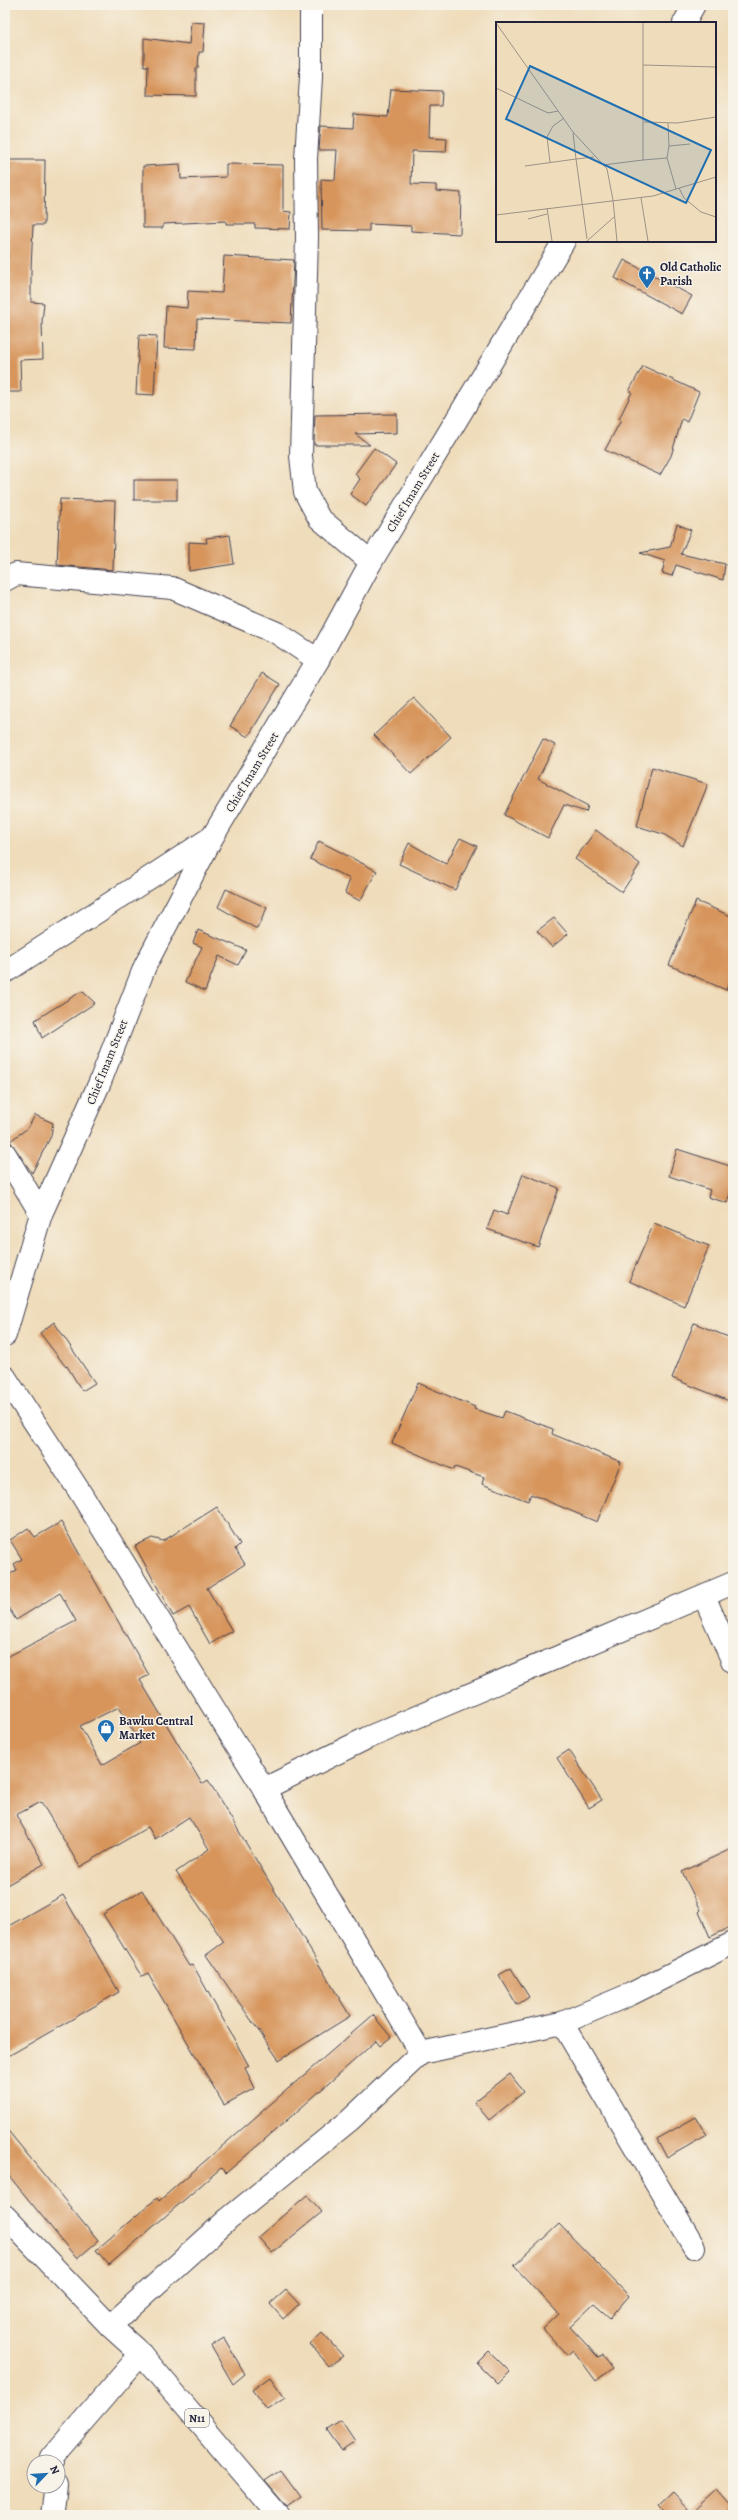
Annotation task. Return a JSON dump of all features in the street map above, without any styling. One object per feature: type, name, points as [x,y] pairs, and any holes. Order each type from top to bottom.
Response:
[{"type":"main road","points":[[311,5],[311,77],[306,159],[307,238],[301,456],[305,492],[319,518],[371,562]]},
{"type":"main road","points":[[685,22],[694,5]]},
{"type":"main road","name":"Chief Imam Street","points":[[5,1335],[41,1214],[100,1082],[145,966],[213,836],[318,660],[371,562],[563,242]]},
{"type":"main road","points":[[5,580],[16,574],[172,588],[277,633],[318,660]]},
{"type":"main road","points":[[5,972],[213,836]]},
{"type":"main road","points":[[5,1154],[41,1214]]},
{"type":"main road","points":[[5,1377],[78,1489],[264,1789],[421,2053]]},
{"type":"main road","points":[[264,1789],[367,1738],[733,1583]]},
{"type":"main road","points":[[704,1596],[733,1662]]},
{"type":"main road","points":[[110,2326],[228,2219],[350,2120],[421,2053],[562,2023],[631,1994],[733,1943]]},
{"type":"main road","points":[[562,2023],[694,2247]]},
{"type":"main road","name":"N11","points":[[5,2216],[110,2326],[141,2354],[278,2515]]},
{"type":"main road","points":[[54,2454],[141,2354]]},
{"type":"main road","points":[[52,2515],[55,2494]]},
{"type":"building","points":[[191,22],[205,23],[203,52],[199,52],[198,68],[196,68],[196,96],[147,95],[148,66],[144,66],[144,38],[189,44]]},
{"type":"building","points":[[391,89],[442,91],[441,106],[430,106],[429,137],[447,138],[446,152],[412,151],[411,184],[436,185],[436,191],[461,193],[460,234],[411,231],[411,226],[369,224],[369,231],[322,230],[321,179],[335,180],[337,150],[319,150],[321,126],[353,128],[354,114],[388,117]]},
{"type":"building","points":[[5,160],[45,160],[44,225],[33,225],[31,269],[31,302],[44,303],[42,322],[43,359],[20,360],[21,392],[5,392],[5,259],[8,259],[8,224],[5,224]]},
{"type":"building","points":[[180,164],[181,179],[226,177],[226,164],[283,165],[283,211],[291,212],[290,229],[255,228],[255,224],[226,224],[226,221],[163,224],[163,228],[143,228],[143,166]]},
{"type":"building","points":[[224,256],[294,260],[291,323],[197,319],[196,349],[164,348],[166,306],[187,308],[188,291],[222,293]]},
{"type":"building","points":[[624,260],[692,296],[682,314],[615,278]]},
{"type":"building","points":[[139,335],[157,336],[154,395],[136,394]]},
{"type":"building","points":[[643,366],[699,392],[687,422],[682,419],[671,456],[660,475],[605,450],[621,420],[619,419],[632,392],[629,391]]},
{"type":"building","points":[[397,414],[397,433],[355,434],[370,445],[314,445],[315,415]]},
{"type":"building","points":[[374,448],[396,464],[366,506],[350,494],[360,479],[355,474]]},
{"type":"building","points":[[134,480],[177,480],[177,500],[134,500]]},
{"type":"building","points":[[60,499],[115,501],[113,570],[57,565]]},
{"type":"building","points":[[677,524],[691,530],[681,554],[725,564],[723,580],[676,565],[672,576],[662,573],[665,561],[640,553],[670,547]]},
{"type":"building","points":[[230,535],[234,564],[189,571],[189,542],[207,543],[206,538]]},
{"type":"building","points":[[262,673],[280,684],[248,737],[230,726]]},
{"type":"building","points":[[414,698],[451,737],[411,774],[374,735]]},
{"type":"building","points":[[543,739],[555,745],[538,779],[588,806],[586,812],[564,805],[548,838],[504,815]]},
{"type":"building","points":[[652,767],[708,784],[683,846],[663,834],[637,826]]},
{"type":"building","points":[[596,830],[640,864],[622,892],[575,859]]},
{"type":"building","points":[[460,838],[477,846],[455,890],[399,864],[409,843],[446,864]]},
{"type":"building","points":[[319,841],[377,871],[360,901],[345,893],[350,879],[310,859]]},
{"type":"building","points":[[226,889],[267,908],[257,929],[218,907]]},
{"type":"building","points":[[696,901],[733,917],[733,974],[726,990],[669,965]]},
{"type":"building","points":[[554,918],[568,934],[552,947],[537,931]]},
{"type":"building","points":[[198,930],[246,950],[238,965],[219,956],[205,991],[185,982],[202,947],[193,943]]},
{"type":"building","points":[[82,991],[95,1003],[42,1038],[35,1020]]},
{"type":"building","points":[[35,1115],[53,1123],[51,1136],[32,1173],[10,1141],[28,1128]]},
{"type":"building","points":[[677,1149],[733,1167],[733,1184],[727,1203],[708,1197],[710,1190],[669,1176]]},
{"type":"building","points":[[523,1174],[559,1188],[538,1247],[487,1229],[494,1210],[507,1215]]},
{"type":"building","points":[[654,1223],[709,1246],[684,1306],[629,1281]]},
{"type":"building","points":[[54,1322],[95,1383],[82,1391],[67,1366],[66,1367],[40,1333]]},
{"type":"building","points":[[694,1323],[733,1339],[733,1390],[729,1401],[672,1378]]},
{"type":"building","points":[[418,1383],[475,1407],[474,1409],[502,1418],[505,1411],[553,1429],[552,1434],[621,1462],[597,1522],[531,1494],[528,1501],[482,1484],[484,1477],[455,1467],[454,1470],[392,1443]]},
{"type":"building","points":[[217,1507],[240,1544],[235,1549],[245,1564],[207,1588],[232,1631],[210,1644],[189,1607],[173,1616],[135,1546],[152,1538],[163,1541]]},
{"type":"building","points":[[61,1522],[149,1675],[140,1680],[202,1784],[208,1780],[350,2016],[279,2060],[206,1955],[224,1942],[176,1872],[209,1849],[189,1817],[155,1839],[148,1827],[80,1867],[41,1802],[16,1815],[44,1864],[5,1886],[5,1658],[76,1621],[60,1593],[16,1620],[5,1602],[5,1577],[17,1570],[14,1564],[22,1559],[10,1540],[28,1528],[35,1537]],"holes":[[[119,1707],[140,1743],[102,1765],[80,1726]]]},
{"type":"building","points":[[569,1750],[602,1800],[589,1808],[557,1758]]},
{"type":"building","points":[[733,1848],[733,1926],[710,1937],[699,1912],[701,1910],[682,1872]]},
{"type":"building","points":[[142,1890],[189,1966],[193,1965],[249,2066],[245,2068],[255,2088],[224,2105],[148,1974],[142,1977],[103,1914]]},
{"type":"building","points":[[63,1895],[119,1992],[5,2058],[5,1928]]},
{"type":"building","points":[[511,1968],[529,1997],[517,2005],[499,1975]]},
{"type":"building","points":[[373,2015],[391,2037],[380,2046],[376,2041],[226,2173],[221,2168],[109,2265],[96,2250],[157,2198],[159,2201]]},
{"type":"building","points":[[510,2074],[524,2092],[489,2120],[474,2102]]},
{"type":"building","points":[[696,2117],[707,2135],[667,2158],[657,2139]]},
{"type":"building","points":[[5,2127],[98,2241],[77,2259],[5,2171]]},
{"type":"building","points":[[307,2195],[322,2212],[272,2253],[258,2237]]},
{"type":"building","points":[[559,2224],[629,2296],[610,2318],[594,2304],[570,2327],[598,2357],[602,2355],[612,2368],[596,2381],[573,2350],[567,2355],[543,2329],[559,2314],[514,2266]]},
{"type":"building","points":[[286,2290],[299,2304],[283,2319],[270,2304]]},
{"type":"building","points":[[322,2333],[343,2356],[329,2366],[310,2344]]},
{"type":"building","points":[[224,2338],[245,2374],[233,2384],[211,2346]]},
{"type":"building","points":[[489,2351],[510,2372],[498,2384],[477,2363]]},
{"type":"building","points":[[270,2377],[285,2398],[267,2410],[252,2390]]},
{"type":"building","points":[[341,2421],[355,2442],[342,2451],[327,2430]]},
{"type":"building","points":[[281,2470],[301,2497],[287,2507],[265,2481]]},
{"type":"building","points":[[717,2490],[733,2508],[725,2515],[666,2515],[658,2507],[673,2493],[692,2513]]},
{"type":"place","name":"Old Catholic Parish","points":[[647,289]]},
{"type":"place","name":"Bawku Central Market","points":[[106,1743]]}]
